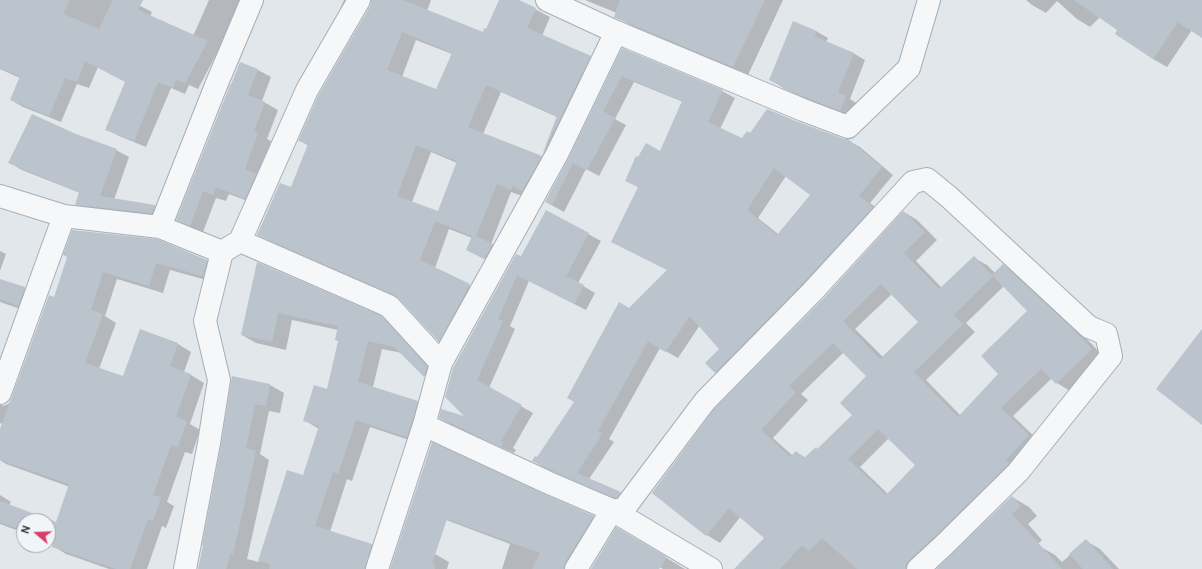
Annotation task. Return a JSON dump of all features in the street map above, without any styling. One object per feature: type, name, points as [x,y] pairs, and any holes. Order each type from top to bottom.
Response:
[{"type":"street","points":[[160,228],[217,83],[252,0]]},
{"type":"street","points":[[185,569],[209,443],[219,380],[205,321],[231,247],[307,90],[359,0]]},
{"type":"street","points":[[547,0],[616,32],[803,110],[848,127],[909,68],[929,0]]},
{"type":"street","points":[[377,569],[424,425],[441,363],[557,154],[616,32]]},
{"type":"street","points":[[612,510],[623,510],[705,401],[812,292],[913,182],[927,179],[949,197],[1089,327],[1106,334],[1111,356],[1018,472],[918,569]]},
{"type":"street","points":[[0,196],[64,216],[160,228],[231,247],[389,306],[441,363]]},
{"type":"street","points":[[0,393],[64,216]]},
{"type":"street","points":[[424,425],[549,483],[612,510],[711,569]]},
{"type":"street","points":[[576,569],[612,510]]},
{"type":"building","points":[[0,0],[70,0],[63,14],[99,29],[113,0],[143,0],[138,10],[208,41],[185,83],[176,79],[173,88],[158,82],[134,141],[105,130],[125,82],[85,61],[77,82],[65,78],[49,116],[10,100],[20,76],[0,68]]},
{"type":"building","points":[[371,0],[403,0],[483,32],[484,28],[486,29],[499,0],[519,0],[536,8],[527,28],[591,56],[542,155],[557,116],[486,85],[468,127],[542,156],[522,191],[512,186],[511,190],[497,184],[476,236],[493,244],[484,259],[466,250],[472,236],[435,221],[420,260],[470,284],[439,342],[394,295],[257,235],[280,183],[291,187],[308,144],[298,141],[318,96],[370,6]],"holes":[[[402,32],[452,53],[436,89],[387,70]],[[416,145],[457,161],[438,211],[397,196]]]},
{"type":"building","points":[[620,0],[765,0],[733,67],[614,17]]},
{"type":"building","points":[[1074,0],[1202,0],[1202,38],[1178,22],[1153,59],[1115,34],[1117,30]]},
{"type":"building","points":[[793,21],[817,31],[814,36],[854,53],[838,92],[846,96],[840,111],[782,88],[783,86],[769,80]]},
{"type":"building","points":[[622,48],[723,90],[708,122],[742,138],[747,131],[750,133],[767,109],[798,122],[844,139],[848,139],[882,167],[859,196],[873,207],[803,283],[715,373],[705,363],[719,349],[690,316],[665,352],[648,341],[598,431],[602,434],[577,473],[621,492],[617,498],[532,461],[535,456],[537,457],[574,402],[567,398],[619,302],[629,308],[667,270],[611,242],[638,187],[625,181],[636,156],[638,157],[646,143],[660,151],[682,101],[622,76],[603,111],[615,118],[587,170],[573,163],[552,205],[545,202],[568,159]],"holes":[[[774,168],[810,195],[777,235],[747,210]]]},
{"type":"building","points":[[240,62],[258,69],[248,95],[265,102],[254,131],[258,133],[245,169],[256,174],[245,199],[216,187],[213,195],[203,191],[190,226],[176,220]]},
{"type":"building","points":[[32,114],[76,134],[117,149],[100,196],[155,205],[152,213],[75,205],[79,192],[8,163]]},
{"type":"building","points":[[546,210],[589,233],[566,276],[584,285],[574,304],[517,275],[498,319],[503,321],[477,380],[522,405],[501,441],[504,442],[501,447],[439,418],[441,409],[464,416],[445,397],[453,368],[516,254],[521,256]]},
{"type":"building","points":[[903,211],[925,232],[904,253],[939,289],[974,256],[992,275],[1003,264],[1071,327],[1092,349],[1056,384],[1041,369],[1001,408],[1029,435],[1006,460],[1009,464],[910,560],[906,565],[906,569],[857,569],[822,538],[809,551],[802,545],[780,569],[734,569],[764,538],[729,508],[706,536],[652,493],[714,409],[821,301]],"holes":[[[993,276],[1027,311],[981,356],[998,374],[958,417],[914,372],[963,324],[954,315]],[[881,284],[918,322],[880,359],[843,321]],[[833,343],[866,376],[840,403],[852,415],[817,449],[816,447],[804,458],[796,451],[790,457],[761,430],[796,392],[789,386]],[[878,429],[915,465],[886,495],[848,459]]]},
{"type":"building","points":[[72,230],[157,239],[207,260],[203,276],[156,263],[149,286],[103,272],[91,310],[103,314],[85,363],[123,376],[140,329],[178,343],[170,366],[191,374],[176,417],[187,421],[178,447],[171,445],[153,495],[161,497],[153,521],[148,519],[130,569],[116,569],[56,548],[56,522],[69,484],[0,460],[0,429],[49,295],[54,297],[67,257],[63,255]]},
{"type":"building","points":[[257,262],[382,316],[427,366],[424,377],[394,347],[368,341],[358,382],[418,401],[407,437],[356,420],[338,474],[333,472],[315,526],[372,544],[365,569],[269,569],[270,564],[258,561],[287,470],[303,475],[319,426],[303,421],[314,385],[327,389],[338,341],[335,340],[338,326],[278,313],[272,342],[241,335]]},
{"type":"building","points":[[0,279],[25,287],[18,306],[0,299]]},
{"type":"building","points":[[1202,329],[1202,425],[1156,389]]},
{"type":"building","points":[[232,376],[270,384],[266,406],[255,404],[246,448],[256,451],[233,554],[230,554],[226,569],[198,569],[221,445]]},
{"type":"building","points":[[432,442],[594,516],[565,562],[564,569],[532,569],[540,553],[447,519],[432,564],[435,565],[435,569],[390,569]]},
{"type":"building","points":[[1012,496],[1021,506],[1012,514],[1062,569],[936,569]]},
{"type":"building","points":[[0,501],[32,513],[16,513],[16,528],[0,522]]},
{"type":"building","points":[[616,527],[667,557],[659,569],[591,569]]},
{"type":"building","points":[[1086,539],[1113,569],[1083,569],[1069,554]]}]
